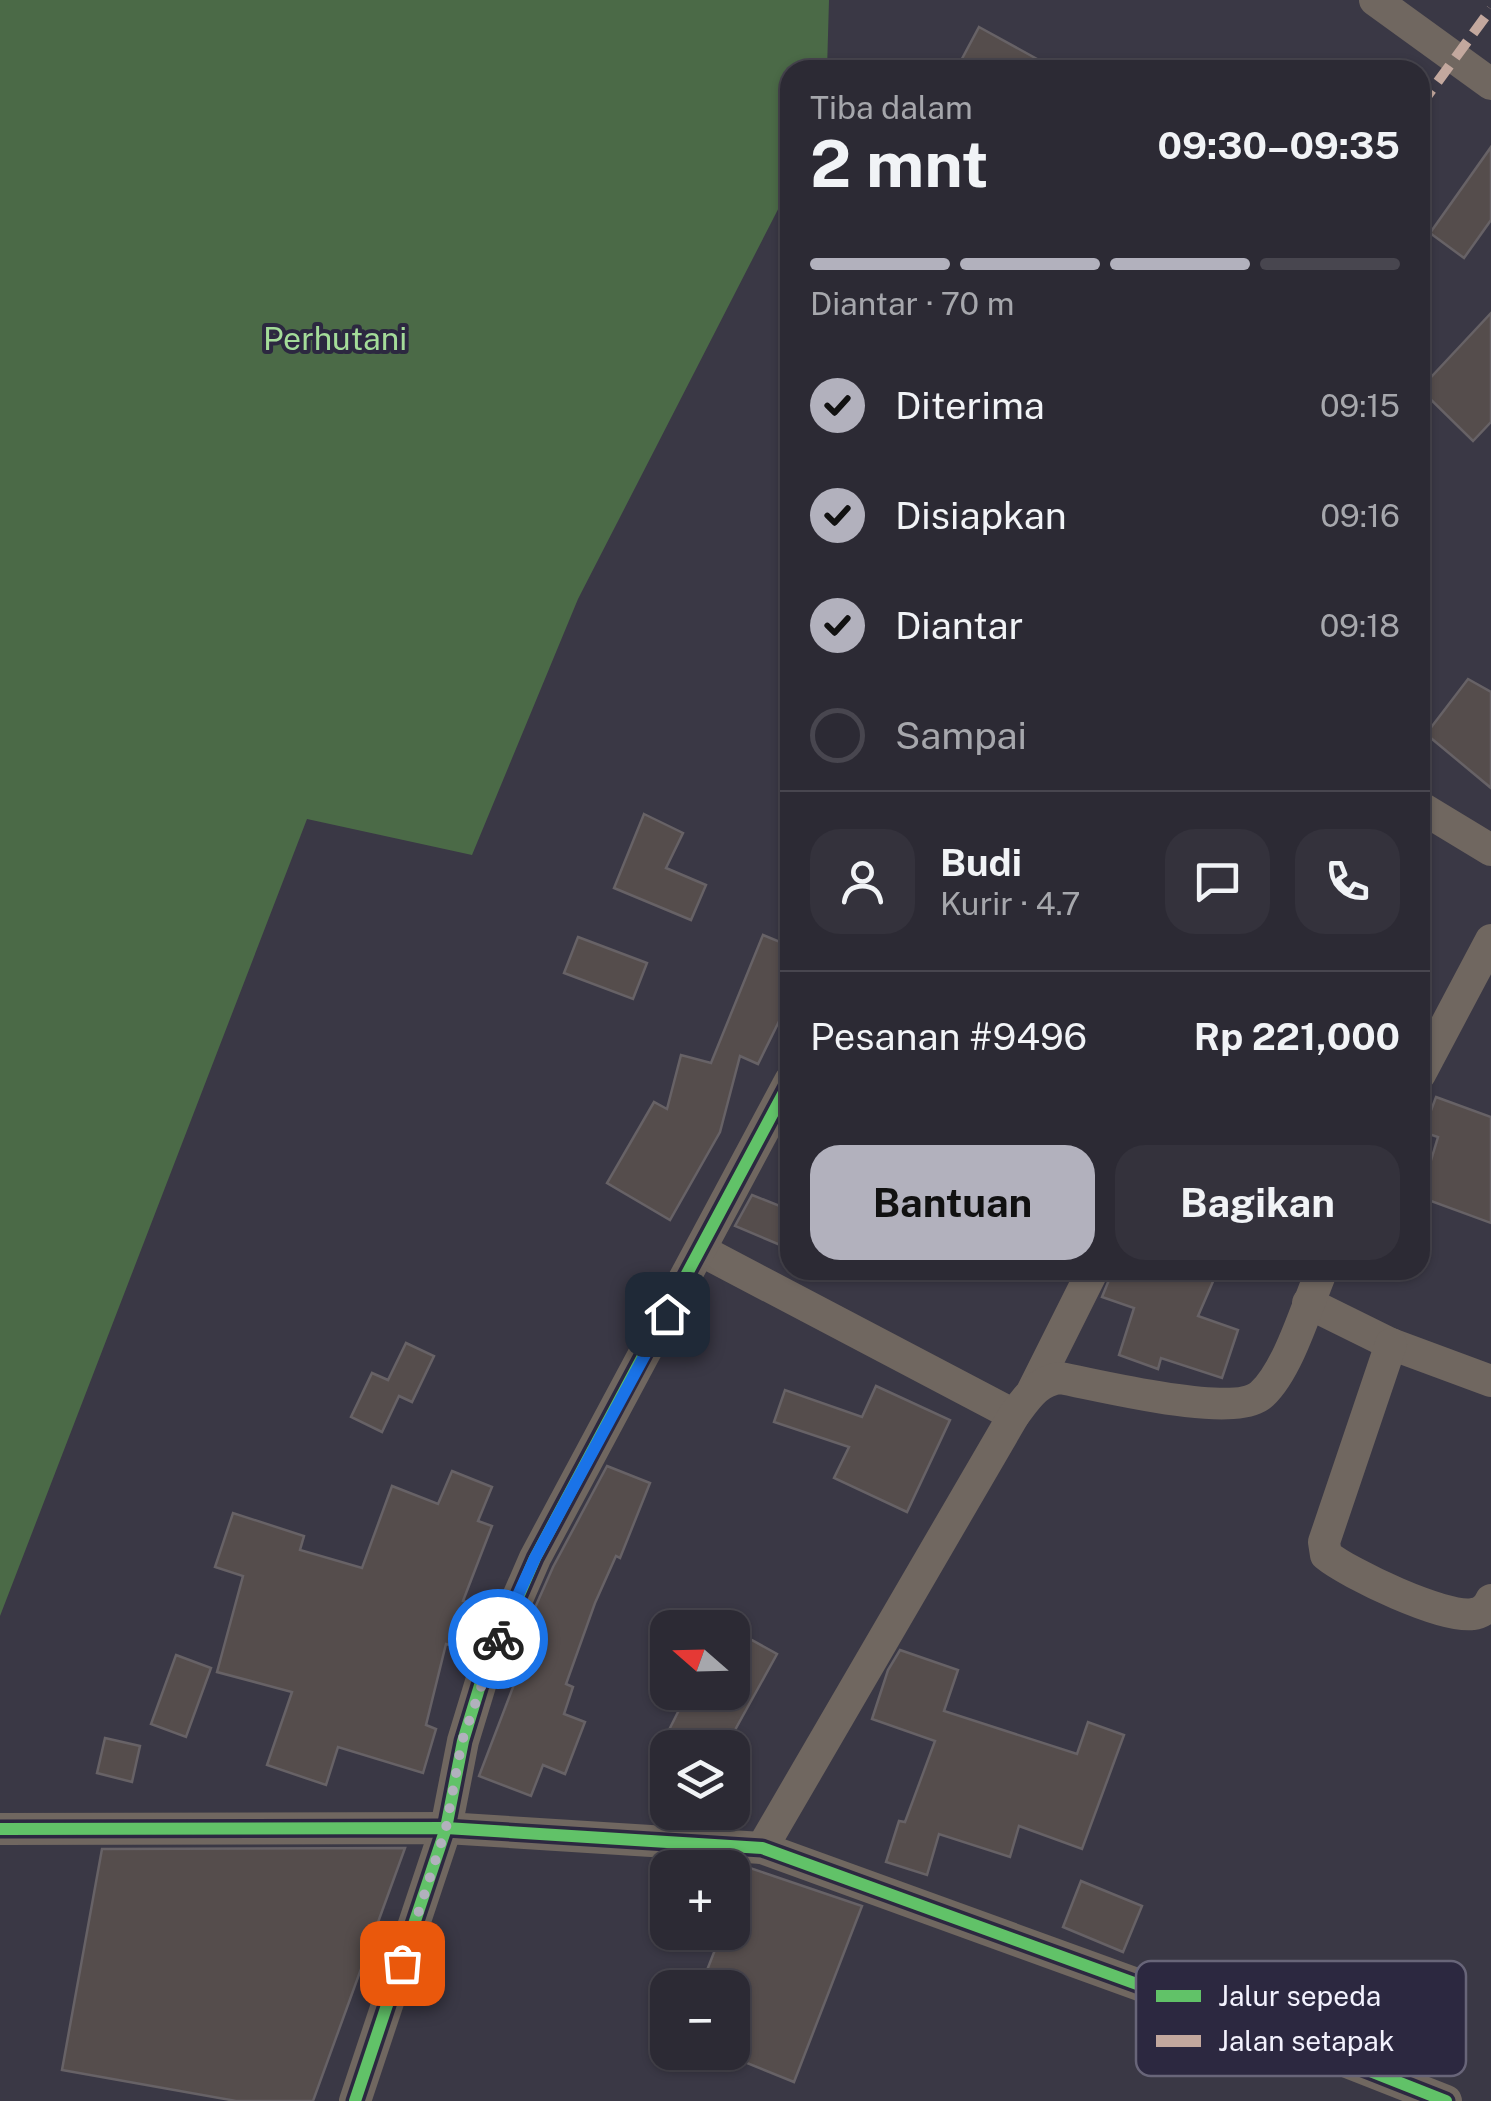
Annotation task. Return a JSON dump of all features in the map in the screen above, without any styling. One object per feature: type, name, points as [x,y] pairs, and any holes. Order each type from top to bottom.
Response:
[{"type":"street","points":[[1375,0],[1491,84]]},
{"type":"street","points":[[1430,813],[1491,850]]},
{"type":"street","points":[[1430,1052],[1491,940]]},
{"type":"street","points":[[355,2101],[446,1828],[462,1741],[499,1636],[535,1558],[780,1100]]},
{"type":"street","points":[[702,1251],[1023,1402]]},
{"type":"street","points":[[762,1848],[1023,1402],[1088,1280]]},
{"type":"street","points":[[1023,1402],[1048,1380],[1060,1378],[1217,1405],[1248,1403],[1261,1396],[1274,1380],[1318,1280]]},
{"type":"street","points":[[1308,1303],[1391,1344],[1491,1382]]},
{"type":"street","points":[[1391,1344],[1324,1542],[1326,1555],[1360,1578],[1444,1610],[1473,1614],[1487,1607],[1491,1600]]},
{"type":"street","points":[[0,1829],[446,1828],[762,1848],[1136,1984]]},
{"type":"street","points":[[1382,2076],[1446,2101]]},
{"type":"green space","name":"Perhutani","points":[[0,0],[829,0],[827,60],[780,60],[780,205],[578,599],[472,855],[307,819],[0,1616]]},
{"type":"building","points":[[979,27],[1039,60],[961,60]]},
{"type":"building","points":[[1491,147],[1491,220],[1464,258],[1430,233]]},
{"type":"building","points":[[1491,313],[1491,422],[1473,441],[1430,399],[1430,378]]},
{"type":"building","points":[[1468,679],[1491,692],[1491,788],[1430,737],[1430,729]]},
{"type":"building","points":[[644,814],[683,833],[666,868],[706,885],[691,920],[614,888]]},
{"type":"building","points":[[763,935],[780,942],[780,1019],[758,1064],[740,1056],[720,1132],[670,1220],[607,1183],[654,1102],[667,1109],[681,1055],[711,1063]]},
{"type":"building","points":[[578,937],[647,963],[633,999],[564,973]]},
{"type":"building","points":[[1436,1097],[1491,1117],[1491,1223],[1430,1201],[1430,1164],[1438,1137],[1430,1134],[1430,1113]]},
{"type":"building","points":[[752,1195],[780,1206],[780,1245],[735,1226]]},
{"type":"building","points":[[1109,1280],[1214,1280],[1198,1316],[1238,1330],[1222,1378],[1161,1358],[1158,1369],[1119,1355],[1134,1308],[1102,1297]]},
{"type":"building","points":[[406,1343],[434,1356],[412,1402],[399,1396],[382,1432],[351,1417],[372,1373],[388,1380]]},
{"type":"building","points":[[876,1386],[950,1420],[907,1512],[834,1478],[849,1447],[774,1422],[785,1390],[862,1417]]},
{"type":"building","points":[[607,1466],[650,1483],[620,1558],[616,1556],[595,1603],[566,1684],[573,1687],[564,1714],[585,1722],[565,1774],[543,1765],[531,1796],[479,1776],[531,1640],[522,1637],[553,1567]]},
{"type":"building","points":[[452,1471],[492,1487],[478,1521],[492,1526],[463,1601],[471,1603],[459,1647],[446,1644],[426,1725],[436,1729],[423,1773],[338,1747],[326,1785],[267,1765],[292,1692],[217,1672],[243,1576],[215,1567],[233,1513],[304,1536],[300,1550],[362,1568],[392,1486],[438,1504]]},
{"type":"building","points":[[750,1639],[777,1654],[750,1703]]},
{"type":"building","points":[[900,1650],[958,1670],[944,1711],[1077,1754],[1088,1722],[1124,1735],[1082,1849],[1019,1826],[1010,1857],[939,1834],[927,1875],[886,1862],[899,1821],[905,1822],[935,1741],[872,1719],[888,1670]]},
{"type":"building","points":[[176,1655],[211,1668],[186,1737],[151,1724]]},
{"type":"building","points":[[679,1710],[746,1710],[735,1730],[669,1730]]},
{"type":"building","points":[[105,1738],[140,1746],[132,1782],[97,1773]]},
{"type":"building","points":[[405,1848],[313,2101],[236,2101],[62,2070],[102,1849]]},
{"type":"building","points":[[750,1868],[862,1906],[794,2082],[750,2064],[750,1970],[707,1970],[715,1950],[750,1950]]},
{"type":"building","points":[[1081,1881],[1142,1906],[1123,1952],[1063,1927]]},
{"type":"marked path","points":[[1430,92],[1491,9]]},
{"type":"cycle path","points":[[355,2101],[446,1828],[463,1741],[481,1682],[535,1558],[780,1100]]},
{"type":"cycle path","points":[[0,1829],[446,1828],[762,1848],[1136,1984]]},
{"type":"cycle path","points":[[1383,2076],[1446,2101]]},
{"type":"way so far","points":[[402,1963],[446,1828],[462,1741],[498,1639]]},
{"type":"route","points":[[498,1639],[535,1558],[667,1314]]}]
